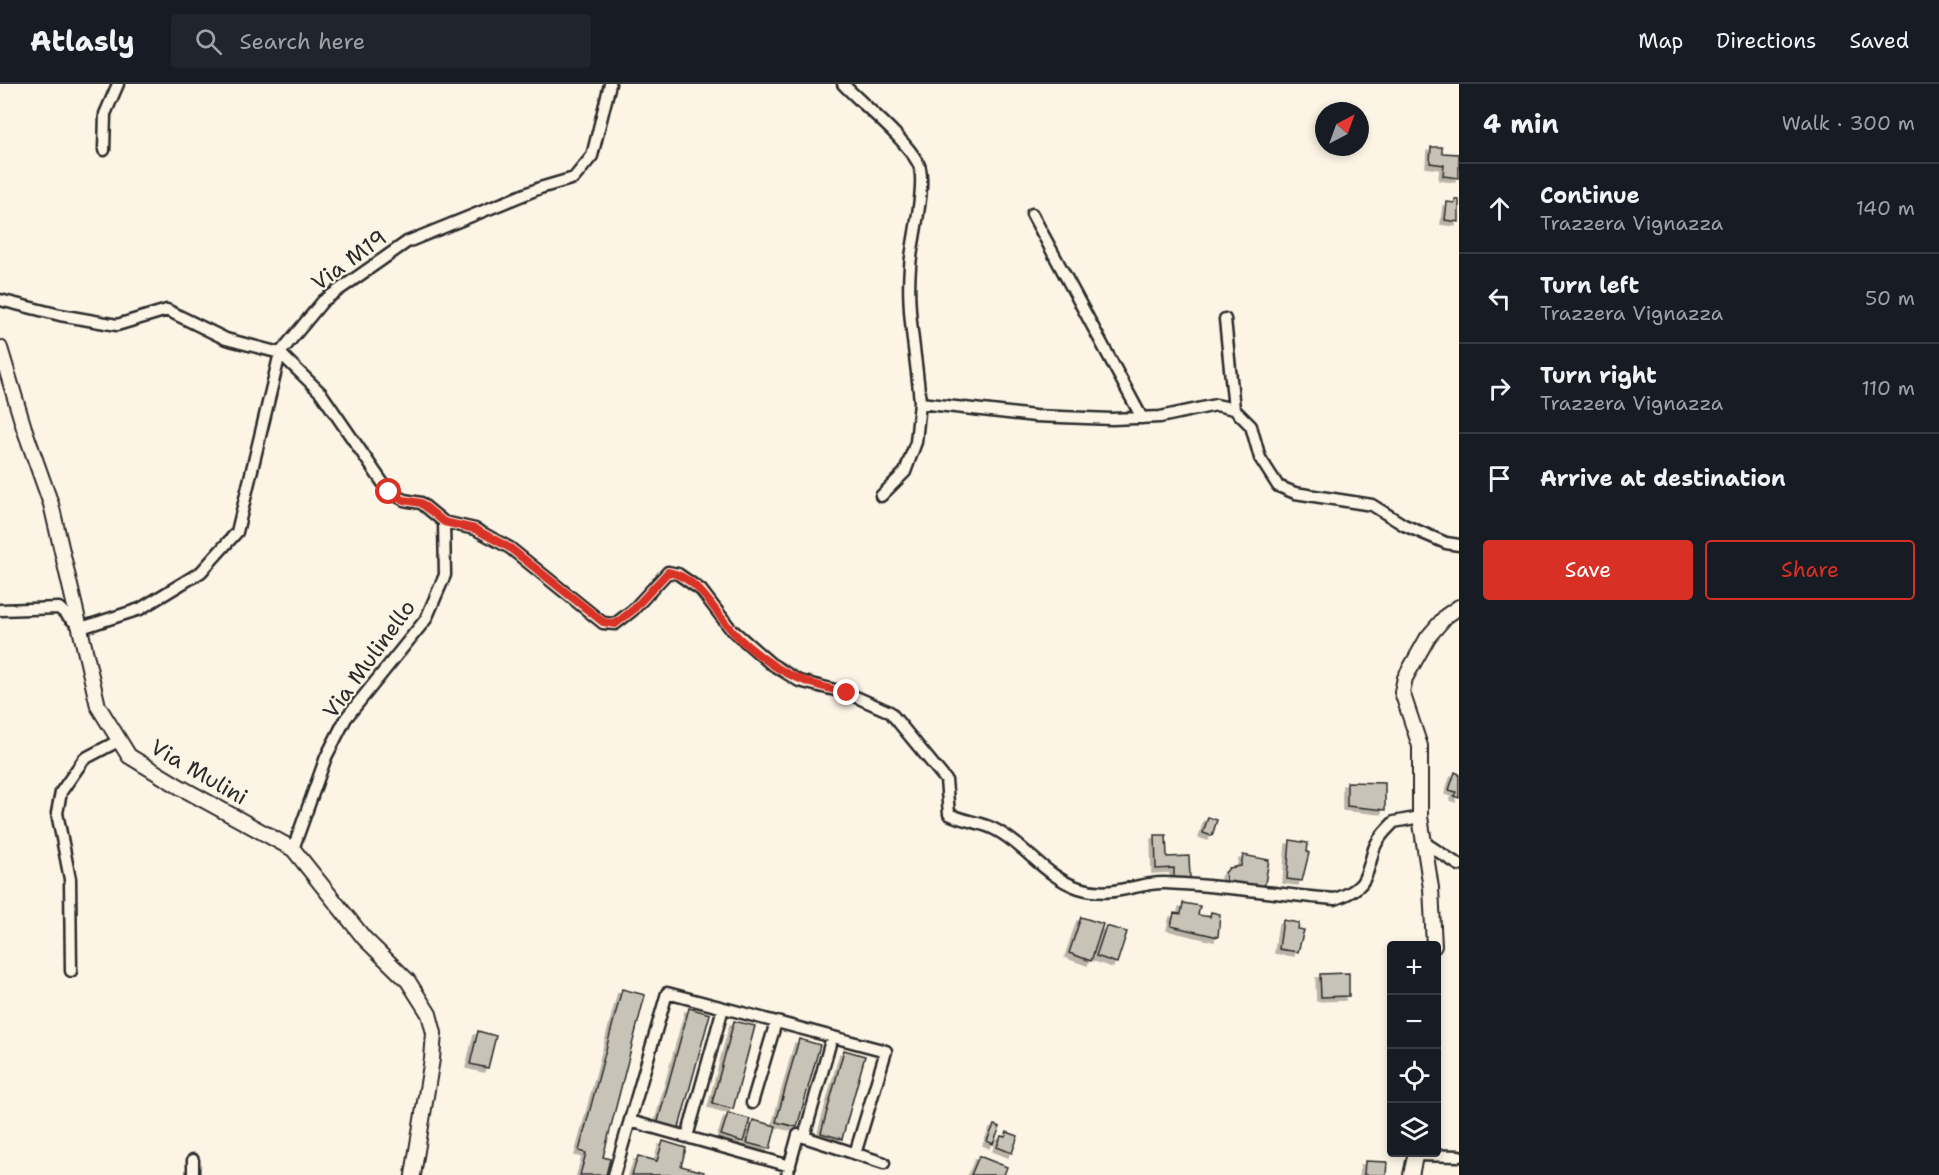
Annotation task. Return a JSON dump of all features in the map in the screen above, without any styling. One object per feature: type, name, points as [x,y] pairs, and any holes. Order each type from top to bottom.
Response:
[{"type":"street","points":[[104,150],[105,114],[118,84]]},
{"type":"street","name":"Via M19","points":[[81,628],[140,609],[201,572],[237,532],[280,353],[323,301],[407,242],[540,188],[574,178],[592,156],[610,84]]},
{"type":"street","points":[[843,84],[919,164],[921,183],[910,267],[909,302],[920,403],[916,442],[905,472],[881,496]]},
{"type":"street","points":[[1032,214],[1142,418]]},
{"type":"street","points":[[0,300],[60,315],[117,325],[167,310],[226,339],[280,353],[321,393],[389,492],[404,500],[421,503],[444,522],[475,529],[510,548],[603,622],[615,624],[633,610],[668,572],[678,574],[700,590],[730,628],[770,663],[799,681],[847,693],[890,711],[946,780],[949,814],[966,822],[992,828],[1054,875],[1078,887],[1122,891],[1162,883],[1335,899],[1355,892],[1369,874],[1373,850],[1394,822],[1420,817]]},
{"type":"street","points":[[1225,319],[1234,409]]},
{"type":"street","name":"Via Mulini","points":[[0,348],[24,428],[51,504],[98,706],[129,756],[180,788],[293,849],[364,938],[408,981],[429,1014],[434,1033],[432,1059],[413,1175]]},
{"type":"street","points":[[920,403],[1035,416],[1142,418],[1160,417],[1216,405],[1234,409],[1251,426],[1260,458],[1278,486],[1295,493],[1372,505],[1404,525],[1446,543],[1459,545]]},
{"type":"street","name":"Via Mulinello","points":[[293,849],[326,757],[346,718],[426,619],[445,575],[444,522]]},
{"type":"street","points":[[1434,941],[1431,888],[1420,817],[1420,746],[1402,692],[1405,678],[1428,636],[1446,615],[1459,607]]},
{"type":"street","points":[[0,610],[58,608],[81,628]]},
{"type":"street","points":[[71,971],[70,879],[57,813],[61,792],[84,759],[120,740]]},
{"type":"street","points":[[1422,841],[1459,865]]},
{"type":"street","points":[[614,1175],[667,993],[886,1051],[855,1154]]},
{"type":"street","points":[[687,1137],[723,1008]]},
{"type":"street","points":[[752,1103],[776,1022]]},
{"type":"street","points":[[804,1137],[832,1037]]},
{"type":"street","points":[[630,1121],[788,1170],[798,1135],[884,1163]]},
{"type":"street","points":[[1441,1155],[1459,1156]]},
{"type":"street","points":[[1411,1175],[1415,1157]]},
{"type":"street","points":[[193,1160],[193,1175]]},
{"type":"building","points":[[1431,147],[1442,147],[1442,153],[1459,154],[1459,178],[1443,176],[1444,165],[1430,163]]},
{"type":"building","points":[[1455,199],[1459,200],[1459,222],[1445,220],[1447,202],[1455,203]]},
{"type":"building","points":[[1455,772],[1459,774],[1459,798],[1454,796],[1456,792],[1449,790]]},
{"type":"building","points":[[1347,782],[1385,783],[1385,810],[1347,806]]},
{"type":"building","points":[[1208,817],[1217,820],[1212,836],[1203,833]]},
{"type":"building","points":[[1155,835],[1166,835],[1167,857],[1189,856],[1190,878],[1174,879],[1174,868],[1156,869]]},
{"type":"building","points":[[1290,840],[1308,843],[1307,852],[1309,853],[1302,881],[1287,879]]},
{"type":"building","points":[[1243,855],[1269,860],[1264,889],[1228,888],[1225,873],[1229,868],[1241,866]]},
{"type":"building","points":[[1183,903],[1200,906],[1198,915],[1210,917],[1211,912],[1220,914],[1218,937],[1171,926],[1174,913],[1181,914]]},
{"type":"building","points":[[1081,917],[1103,924],[1091,961],[1069,953]]},
{"type":"building","points":[[1283,920],[1299,923],[1298,929],[1304,930],[1298,952],[1279,949]]},
{"type":"building","points":[[1106,926],[1127,932],[1117,963],[1096,956]]},
{"type":"building","points":[[1349,973],[1349,996],[1321,997],[1320,974]]},
{"type":"building","points":[[622,989],[645,995],[603,1157],[610,1159],[606,1175],[580,1175],[586,1153],[579,1151]]},
{"type":"building","points":[[689,1008],[710,1014],[678,1131],[657,1125]]},
{"type":"building","points":[[734,1021],[755,1026],[733,1109],[712,1103]]},
{"type":"building","points":[[478,1031],[496,1036],[488,1068],[470,1064]]},
{"type":"building","points":[[799,1039],[820,1045],[797,1127],[776,1122]]},
{"type":"building","points":[[844,1050],[865,1056],[842,1139],[821,1133]]},
{"type":"building","points":[[728,1113],[750,1119],[743,1142],[721,1135]]},
{"type":"building","points":[[753,1120],[776,1126],[770,1149],[747,1143]]},
{"type":"building","points":[[994,1125],[1000,1127],[993,1144],[987,1141]]},
{"type":"building","points":[[1007,1132],[1018,1136],[1012,1153],[997,1147],[1001,1136],[1005,1137]]},
{"type":"building","points":[[663,1141],[686,1148],[681,1166],[704,1172],[703,1175],[632,1175],[638,1156],[657,1161]]},
{"type":"building","points":[[979,1156],[1007,1167],[1004,1175],[971,1175]]},
{"type":"building","points":[[1365,1161],[1387,1162],[1386,1175],[1364,1175]]},
{"type":"route","points":[[389,492],[404,500],[421,503],[444,522],[475,529],[510,548],[603,622],[615,624],[633,610],[655,583],[668,572],[678,574],[700,590],[730,628],[770,663],[799,681],[847,693]]}]
